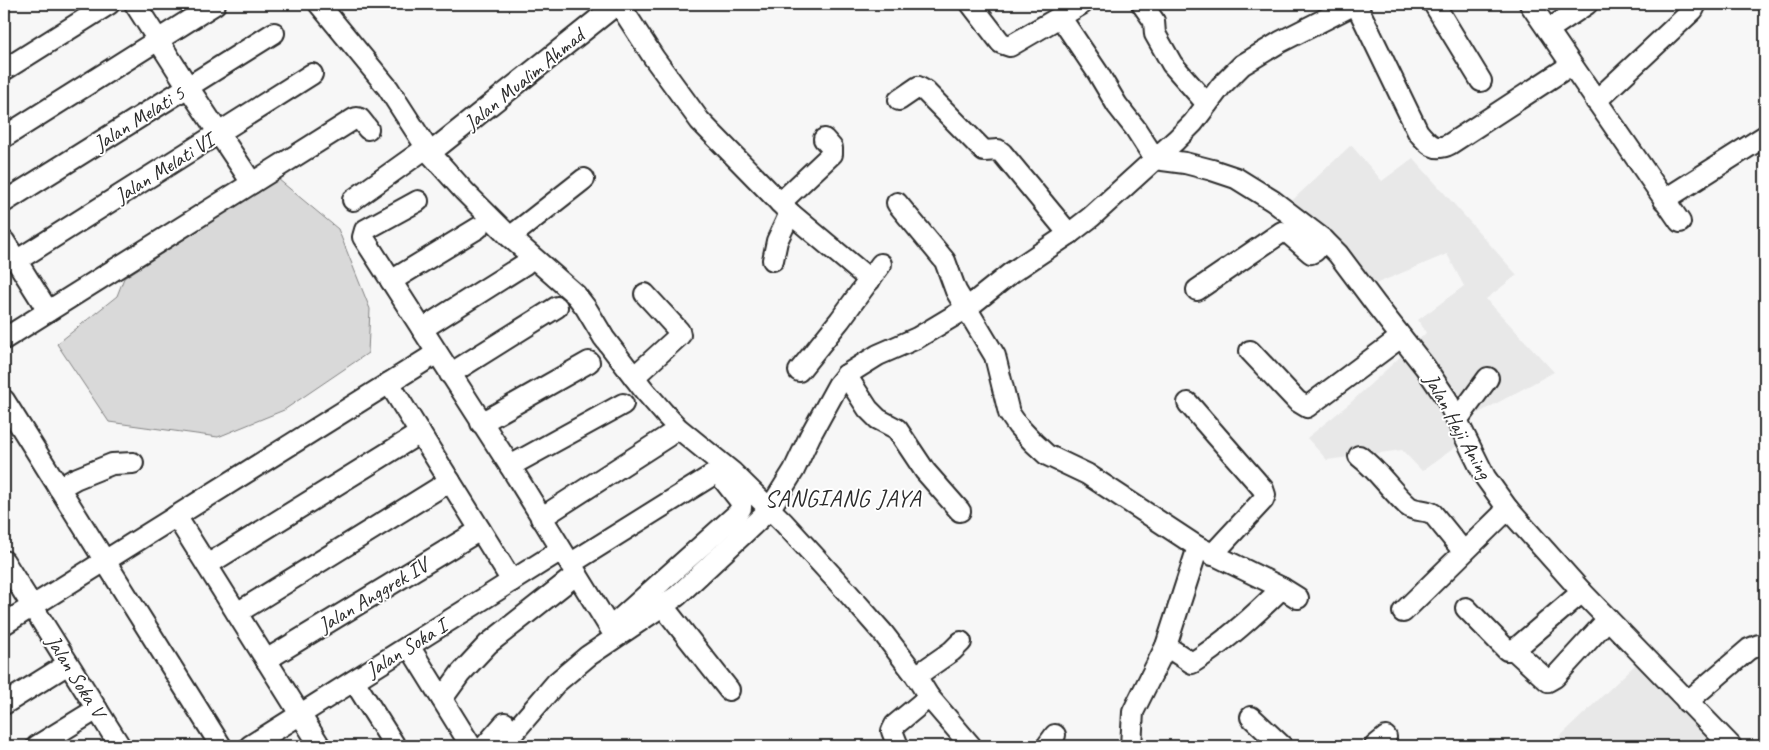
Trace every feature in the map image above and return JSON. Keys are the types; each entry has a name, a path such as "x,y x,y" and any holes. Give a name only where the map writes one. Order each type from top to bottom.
{"street":[{"path":"4,70 109,4"},
{"path":"135,4 252,183"},
{"path":"4,137 215,4"},
{"path":"319,4 388,88 428,150 464,192 576,295 604,338 644,390 678,428 732,472 784,523 893,645 929,697 971,746"},
{"path":"971,4 1001,43 1006,46 1014,45 1082,4"},
{"path":"1142,4 1154,22 1155,34 1172,64 1207,104"},
{"path":"502,746 556,683 588,656 662,605 698,577 769,510 794,470 810,436 846,375 878,355 917,338 967,308 1011,273 1091,217 1155,159 1192,122 1226,80 1242,64 1280,42 1356,4 1418,132 1426,143 1433,147 1442,148 1571,65"},
{"path":"1434,4 1481,82"},
{"path":"1530,4 1680,222"},
{"path":"1548,30 1587,4"},
{"path":"1596,100 1693,10 1696,4"},
{"path":"614,5 700,121 785,208 875,272 799,371"},
{"name":"Jalan Mualim Ahmad","path":"353,200 428,150 614,5"},
{"path":"1060,18 1155,159"},
{"name":"Jalan Melati 5","path":"4,202 274,33"},
{"name":"Jalan Melati VI","path":"16,261 312,74"},
{"path":"899,100 914,89 922,89 984,151 1000,151 1069,234"},
{"path":"4,339 354,119 360,119 368,129"},
{"path":"1664,200 1765,136"},
{"path":"773,260 785,208 832,154 832,148 824,139"},
{"name":"Jalan Haji Aning","path":"1155,159 1212,170 1236,178 1273,201 1324,240 1338,254 1425,367 1446,398 1485,477 1508,509 1582,592 1731,746"},
{"path":"510,236 584,179"},
{"path":"418,200 364,230 363,237 510,466 610,628"},
{"path":"897,203 945,262 953,284 995,356 1009,413 1034,443 1047,455 1086,474 1205,551 1290,593 1192,664 1166,646"},
{"path":"391,281 478,228"},
{"path":"1198,290 1282,232 1288,233 1311,253 1324,240"},
{"path":"4,241 48,311"},
{"path":"422,329 525,264"},
{"path":"634,377 680,335 679,331 645,294"},
{"path":"450,374 557,307"},
{"path":"1250,351 1297,401 1307,407 1401,337"},
{"path":"4,624 437,353"},
{"path":"481,423 589,362"},
{"path":"846,375 868,409 878,418 896,429 925,471 960,511"},
{"path":"1457,420 1488,378"},
{"path":"389,383 512,581"},
{"path":"4,400 221,746"},
{"path":"1131,746 1133,712 1166,646 1205,551 1263,500 1265,493 1188,403"},
{"path":"510,466 623,404"},
{"path":"207,565 420,433"},
{"path":"541,518 668,436"},
{"path":"1359,456 1373,467 1410,507 1433,514 1463,552"},
{"path":"59,488 75,479 112,464 133,463"},
{"path":"442,699 460,674 488,644 569,563 714,474 719,474 741,502 741,508 737,514 610,628 551,672 485,746"},
{"path":"237,614 450,481"},
{"path":"1403,612 1508,509"},
{"path":"176,516 320,746"},
{"name":"Jalan Anggrek IV","path":"266,660 480,530"},
{"name":"Jalan Soka V","path":"4,561 120,746"},
{"name":"Jalan Soka I","path":"250,746 512,581 569,563"},
{"path":"1466,608 1507,650 1514,650 1582,592"},
{"path":"662,605 729,690"},
{"path":"1514,650 1546,680 1551,681 1608,619"},
{"path":"916,676 952,651 961,642"},
{"path":"1687,702 1749,649 1765,644"},
{"path":"409,646 471,746"},
{"path":"4,704 68,664"},
{"path":"354,681 395,746"},
{"path":"898,746 892,731 895,725 929,697"},
{"path":"37,746 96,709"},
{"path":"1251,717 1282,746"}],"shaded area":[{"path":"1351,145 1382,181 1413,158 1517,275 1486,299 1554,372 1464,421 1467,439 1422,471 1402,450 1327,460 1307,438 1349,404 1426,333 1418,320 1464,286 1447,254 1356,292 1332,258 1280,212"},
{"path":"278,179 338,229 370,309 368,353 284,410 218,437 109,422 57,344 117,296 124,278"},
{"path":"1636,664 1717,746 1550,746"}],"district":[{"name":"SANGIANG JAYA","path":"843,498"}]}
